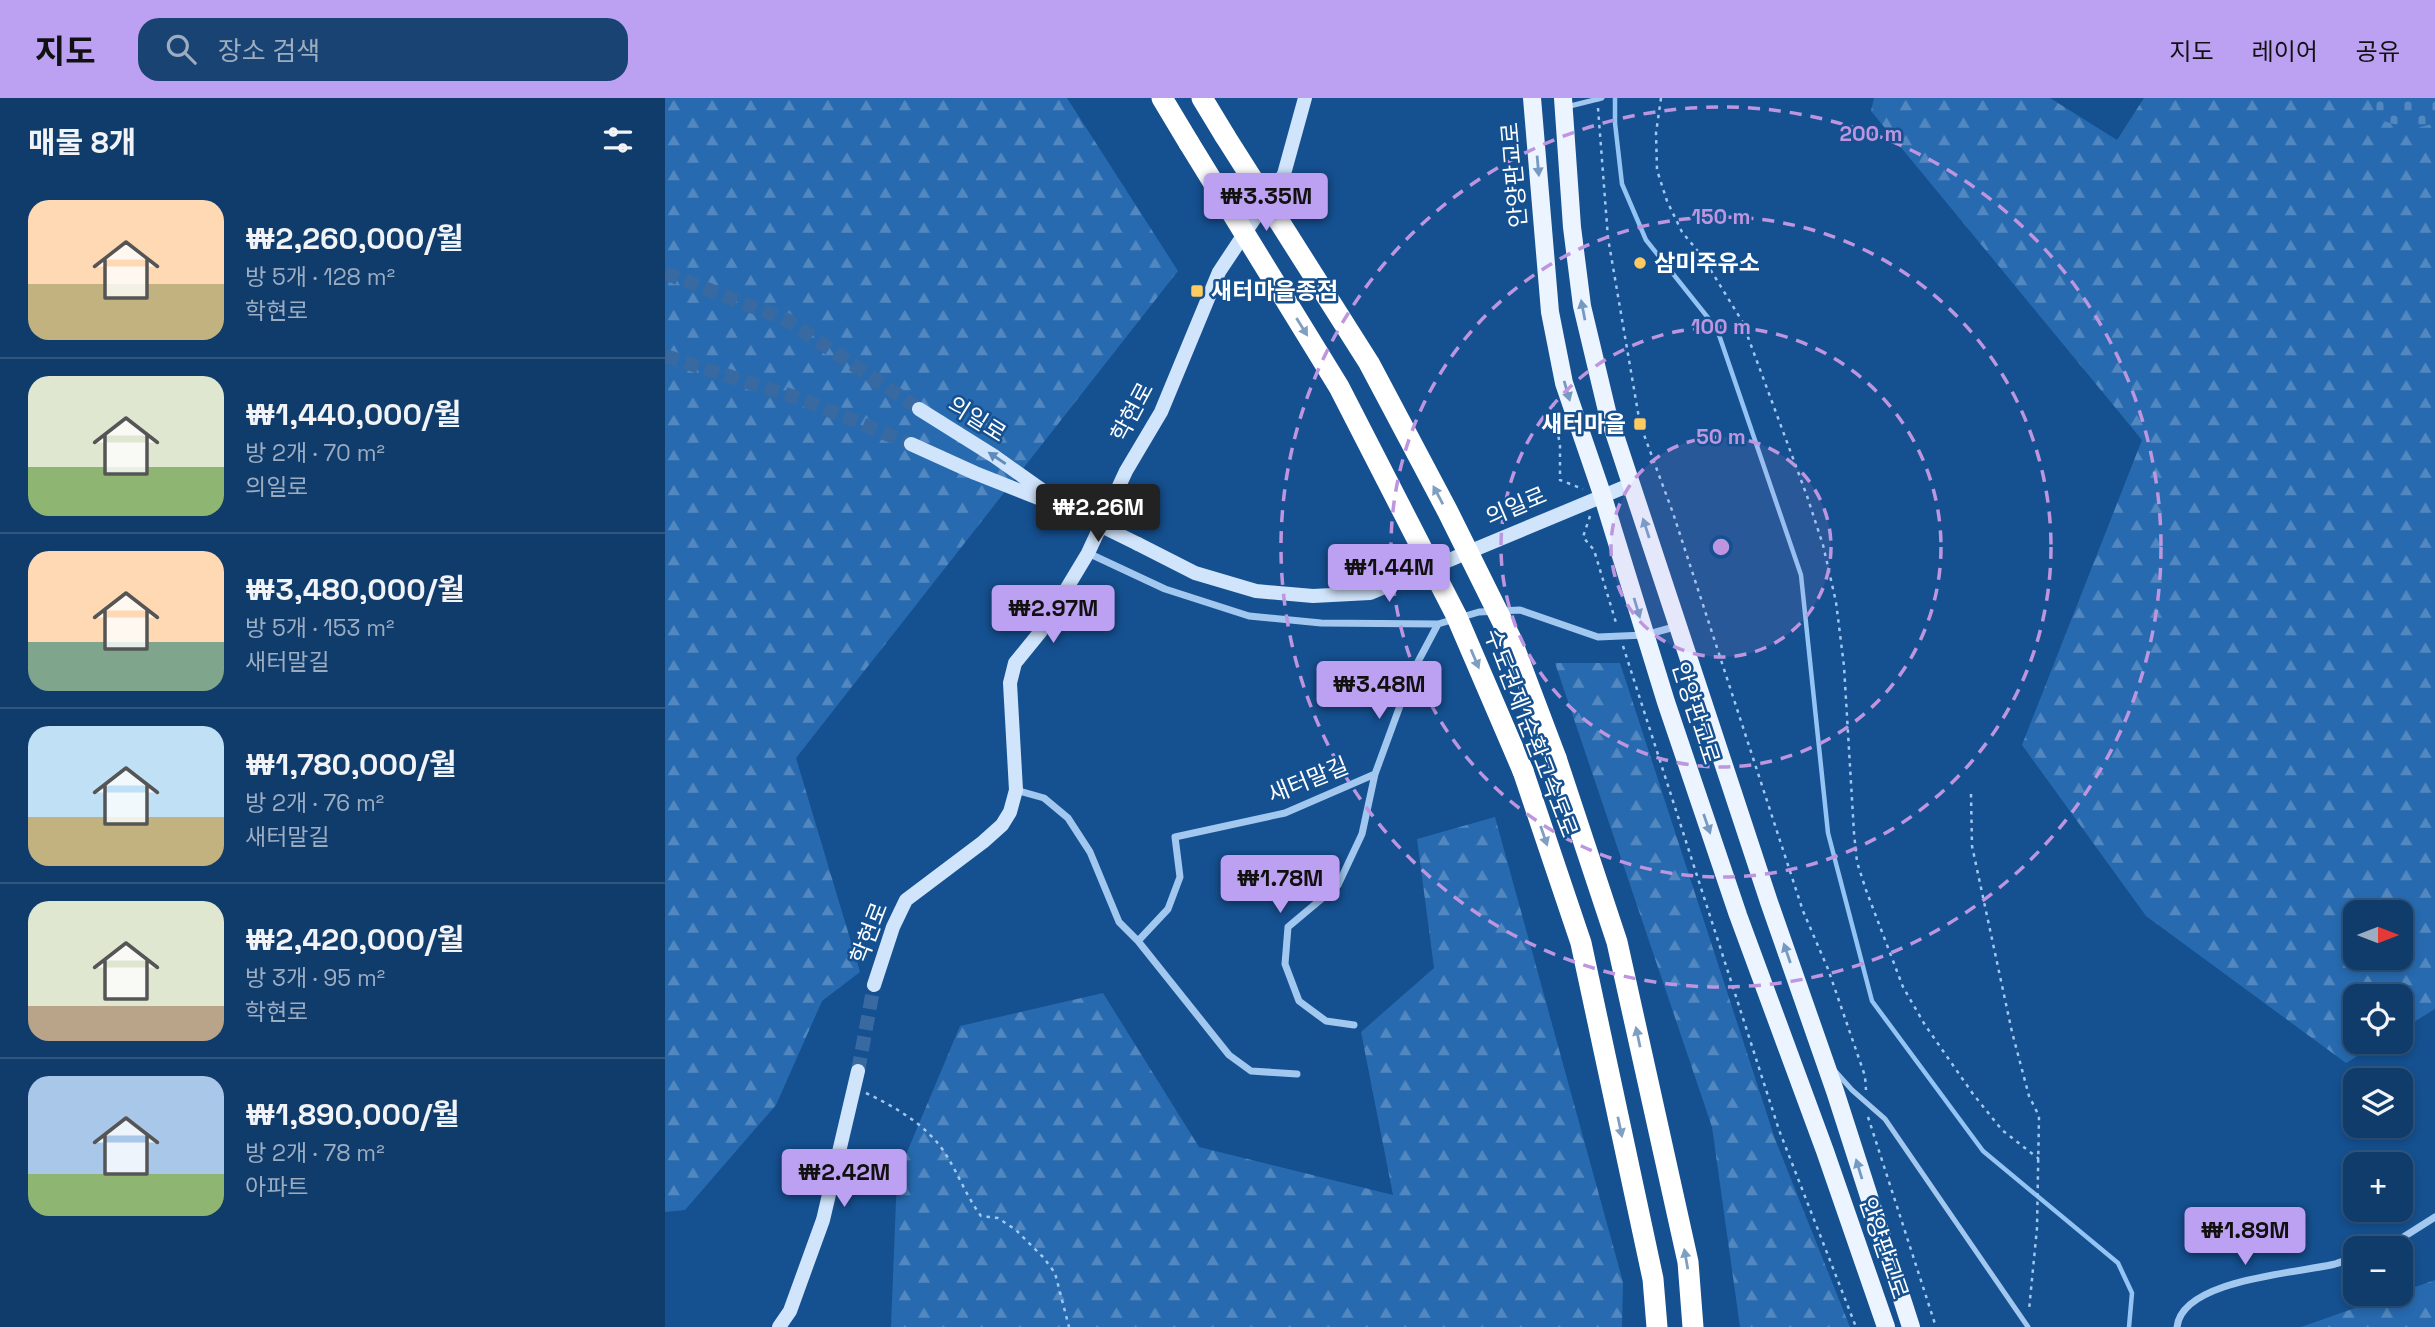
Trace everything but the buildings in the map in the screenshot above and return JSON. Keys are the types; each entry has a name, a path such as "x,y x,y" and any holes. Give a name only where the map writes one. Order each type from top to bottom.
{"highway":[{"name":"수도권제1순환고속도로","path":"1162,98 1339,387 1456,614 1523,771 1581,943 1653,1279 1657,1327"},
{"name":"수도권제1순환고속도로","path":"1202,98 1369,363 1511,639 1556,758 1617,942 1688,1262 1693,1327"}],"main road":[{"name":"안양판교로","path":"1532,98 1550,312 1564,383 1738,915 1886,1327"},
{"name":"안양판교로","path":"1563,103 1572,227 1582,306 1607,411 1911,1327"}],"street":[{"name":"학현로","path":"874,985 893,927 906,900 1002,825 1010,812 1016,790 1010,683 1015,663 1041,631 1088,553 1126,471 1161,412 1219,272 1284,174 1305,98"},
{"name":"의일로","path":"919,409 994,456 1073,512"},
{"name":"의일로","path":"911,444 1073,512 1195,573 1255,591 1313,596 1370,593 1602,494 1632,484"},
{"path":"1088,553 1165,589 1249,617 1321,623 1438,624 1479,612 1520,610 1598,637 1645,635 1679,625"},
{"name":"새터말길","path":"1138,941 1168,909 1180,877 1175,837 1285,813 1375,774 1412,673 1438,624"},
{"path":"1354,1025 1326,1021 1299,1001 1285,964 1288,927 1338,885 1362,834 1375,774"},
{"path":"1016,790 1044,798 1068,818 1090,852 1119,922 1138,941 1229,1055 1251,1071 1297,1074"},
{"path":"779,1327 790,1311 823,1220 858,1071"},
{"path":"2405,1236 2435,1217"},
{"path":"2177,1327 2189,1304 2213,1290 2283,1272 2343,1261"}],"lane":[{"path":"1563,103 1599,98"},
{"path":"1823,1058 1885,1119 2027,1326"}],"path":[{"path":"1599,98 1608,238 1640,424 1673,513 1803,911 1828,969 1865,1076 1869,1124 1936,1327"},
{"path":"1661,98 1656,133 1657,170 1667,201 1682,232 1702,256 1742,321 1823,545 1836,602 1843,653 1855,843 1857,862 1866,890 1903,987 1925,1025 1973,1094 2002,1129 2039,1160"},
{"path":"1971,794 1972,846 2012,1032 2029,1096 2039,1116 2037,1228 2027,1326"},
{"path":"854,1087 913,1120 936,1141 981,1216 998,1218 1016,1230 1043,1257 1055,1273 1069,1327"}],"green space":[{"path":"665,98 1067,98 1178,271 796,758 860,972 822,1001 776,1105 685,1210 665,1212"},
{"path":"1874,98 2050,98 2117,140 2144,98 2435,98 2435,1009 2413,1023 2413,984 2343,984 2343,1054 2361,1054 2346,1063 2146,916 2022,745 2142,440 1871,111"},
{"path":"2375,98 2435,98 2435,121 2422,127 2414,127 2378,119 2372,107"},
{"path":"1555,663 1620,663 1775,1139 1850,1327 1740,1327 1712,1127"},
{"path":"1495,817 1623,1282 1622,1327 891,1327 897,1176 960,1026 1103,993 1199,1147 1393,1195 1361,1032 1434,968 1417,839"},
{"path":"2435,1280 2435,1327 2301,1327 2361,1306 2413,1306 2413,1288"}],"waterway":[{"path":"1615,98 1622,184 1646,240 1717,329 1801,575 1828,833 1872,1001 1983,1151 2118,1263 2132,1293 2129,1327"}],"tunnel":[{"path":"665,273 787,320 919,409"},
{"path":"665,356 804,400 911,444"},
{"path":"858,1071 874,985"}],"place":[{"name":"삼미주유소","path":"1640,263"},
{"name":"새터마을종점","path":"1197,291"},
{"name":"새터마을","path":"1640,424"}]}
